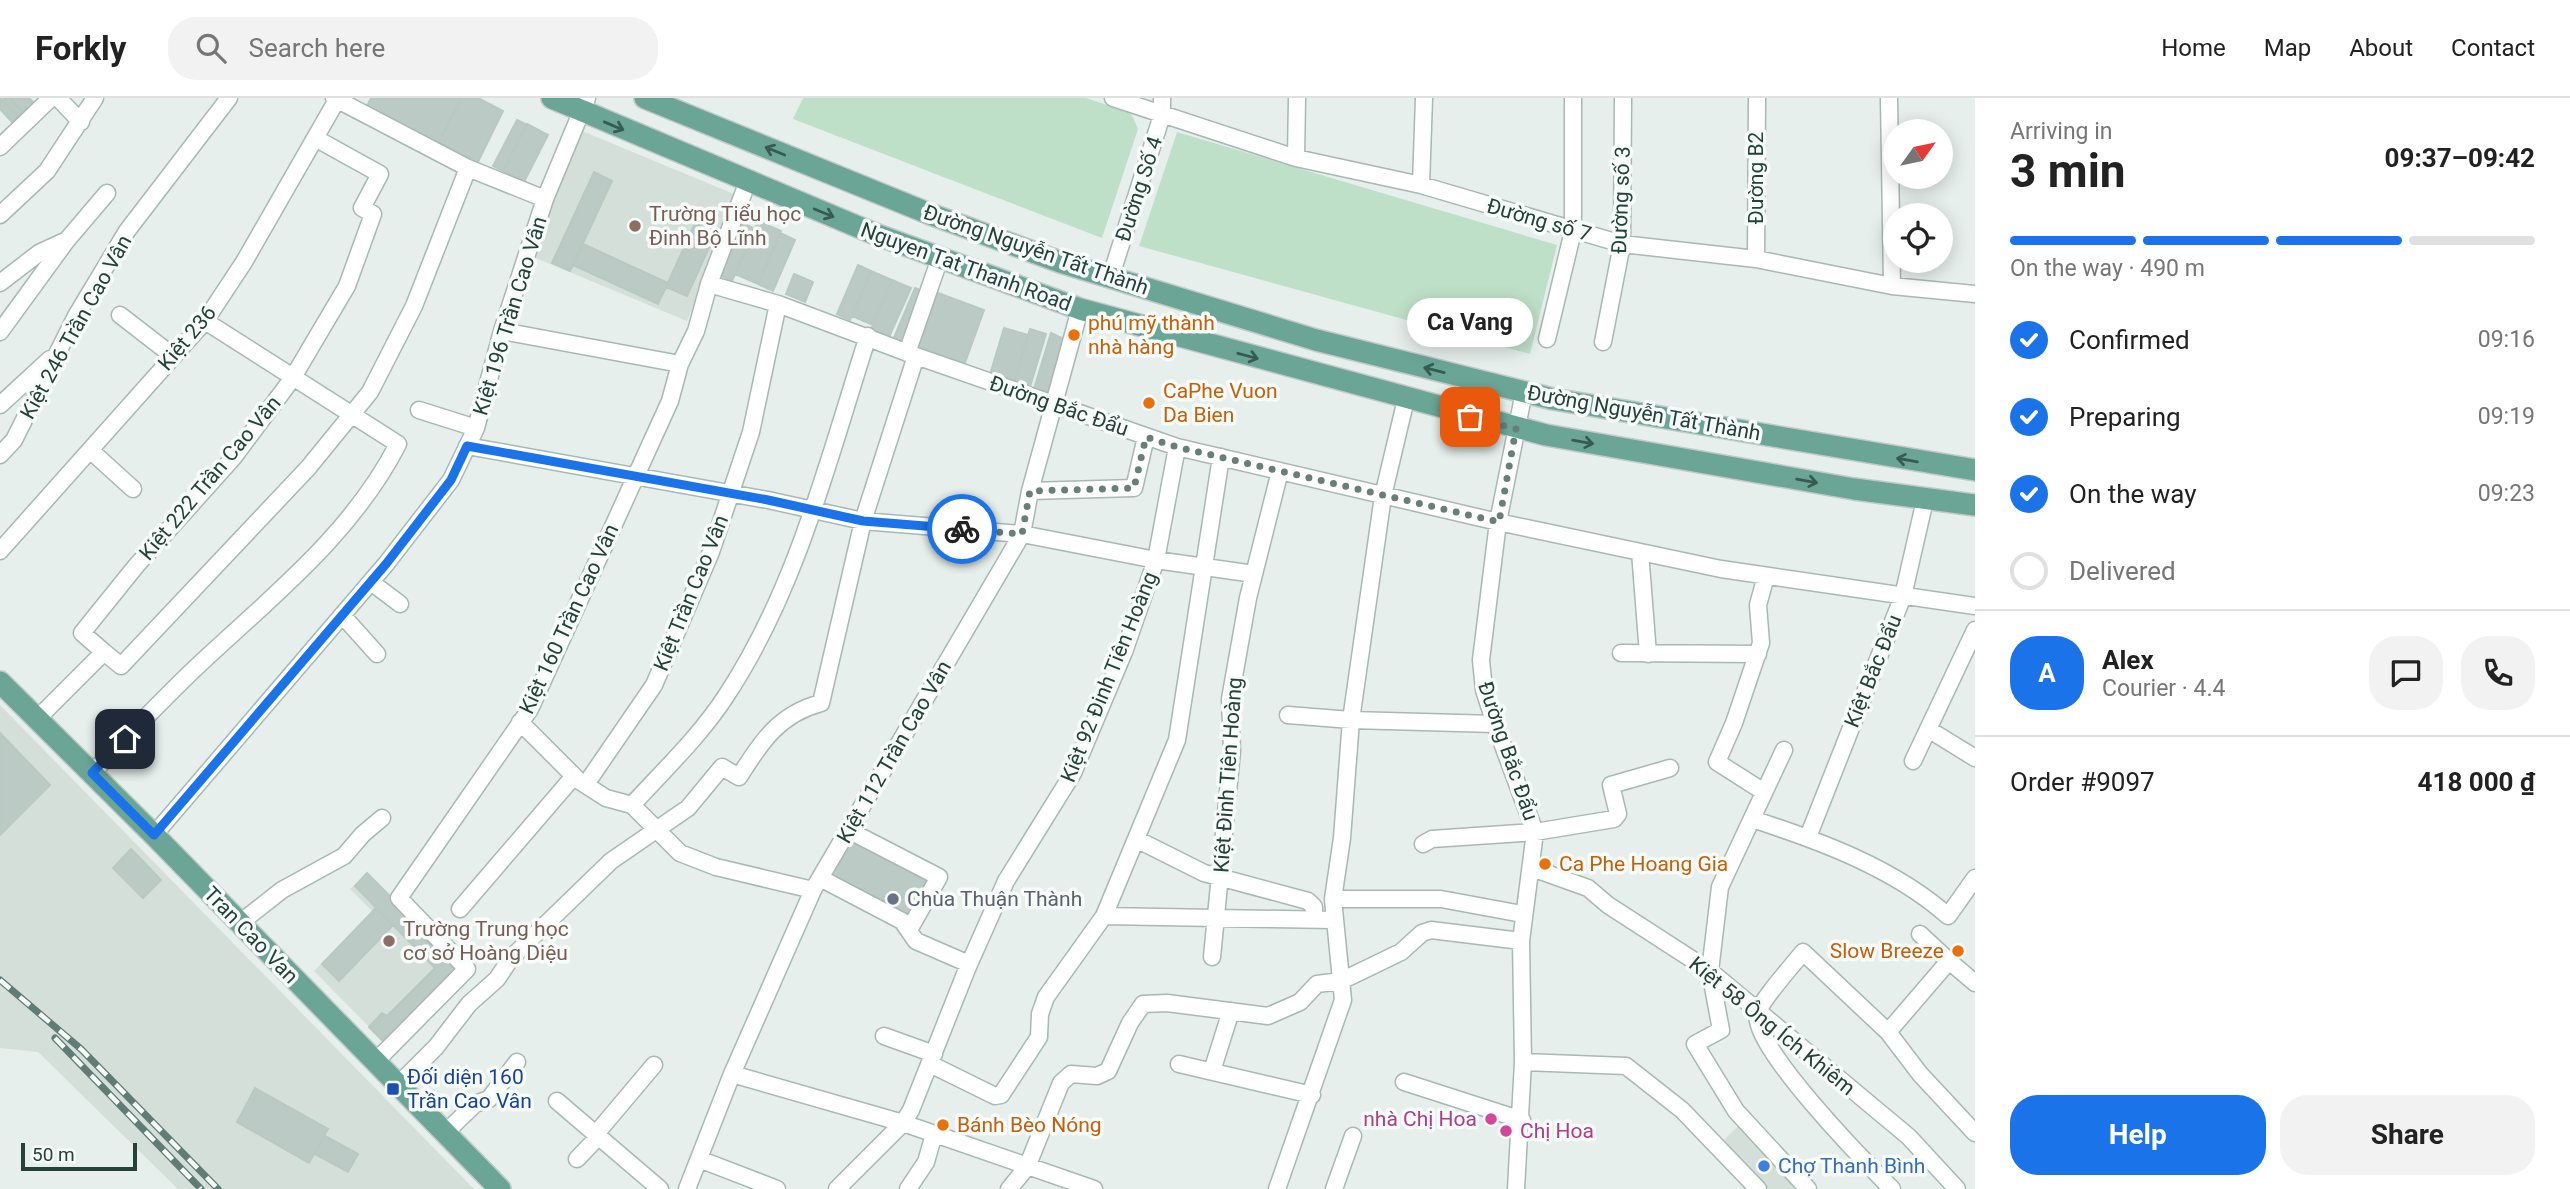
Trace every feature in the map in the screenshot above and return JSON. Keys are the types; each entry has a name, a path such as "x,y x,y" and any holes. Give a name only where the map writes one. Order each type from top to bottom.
{"main road":[{"name":"Nguyen Tat Thanh Road","path":"552,98 585,105 748,181 940,258 1080,309 1516,429"},
{"name":"Đường Nguyễn Tất Thành","path":"645,98 930,214 1100,276 1316,340 1524,392 1975,470"},
{"path":"1080,309 1100,276"},
{"name":"Đường Nguyễn Tất Thành","path":"1516,429 1925,500 1975,505"},
{"name":"Tran Cao Van","path":"0,682 154,835 500,1189"}],"street":[{"path":"58,98 81,122"},
{"path":"0,215 47,171 95,98"},
{"name":"Kiệt 246 Trần Cao Vân","path":"0,455 15,440 57,352 127,231 229,98"},
{"name":"Đường số 7","path":"1113,98 1296,158 1421,185 1622,244 1756,259 1892,286 1975,294"},
{"name":"Đường Số 4","path":"1100,276 1162,115 1162,98"},
{"path":"1296,158 1297,98"},
{"path":"1421,185 1424,98"},
{"path":"1547,339 1573,231 1573,98"},
{"name":"Đường số 3","path":"1603,342 1622,244 1623,98"},
{"name":"Đường B2","path":"1756,259 1757,98"},
{"path":"1889,98 1892,286"},
{"path":"336,99 468,167 545,199"},
{"name":"Kiệt 236","path":"0,551 205,321 244,262 336,99"},
{"path":"0,147 42,101"},
{"name":"Kiệt 196 Trần Cao Vân","path":"154,835 371,582 451,480 476,428 502,331 545,199 585,105"},
{"name":"Kiệt 222 Trần Cao Vân","path":"104,652 82,633 136,566 233,458 292,379 347,286 373,214 362,208 380,174 314,138"},
{"path":"37,719 104,652 121,666 257,524 370,392 414,306 468,167"},
{"name":"Kiệt 160 Trần Cao Vân","path":"375,1062 467,969 399,898 530,709 670,401 680,364 696,331 709,284 748,181"},
{"path":"0,332 67,240 107,193"},
{"path":"0,284 39,253 67,240"},
{"path":"398,1085 436,1046 469,1004 497,979 511,958 611,861 657,832 688,808 722,767 739,777 759,746 796,709 821,702 863,521 940,258"},
{"name":"Đường Bắc Đẩu","path":"709,284 778,304 868,336 912,355 1177,447 1383,496 1640,552 1766,576 1975,606"},
{"name":"Kiệt Trần Cao Vân","path":"460,909 580,780 654,685 710,552 751,432 778,304"},
{"name":"Kiệt 112 Trần Cao Vân","path":"687,1189 732,1074 816,884 1022,534 1030,491 1080,309"},
{"path":"120,315 173,356"},
{"path":"92,773 174,688 351,520 382,477 398,444 292,379 205,321"},
{"path":"502,331 680,364"},
{"path":"632,805 681,753 726,697 768,620 813,509 868,336"},
{"path":"0,405 57,352"},
{"name":"Đường Bắc Đẩu","path":"1516,1189 1522,1120 1522,914 1532,868 1535,832 1484,690 1481,660 1499,522 1524,392"},
{"path":"1277,1189 1343,1000 1333,899 1342,838 1351,720 1383,496 1406,399"},
{"path":"419,410 476,428"},
{"path":"1030,491 1134,488 1146,437"},
{"path":"467,446 813,509 863,521 1022,534 1156,560 1254,574"},
{"name":"Kiệt 92 Đinh Tiên Hoàng","path":"904,1123 1006,881 1073,773 1124,652 1156,560 1177,447"},
{"path":"90,450 133,489"},
{"path":"884,1036 932,1059 996,1096 1001,1095 1039,1037 1040,1014 1046,997 1104,916 1138,840 1177,740 1221,457"},
{"name":"Kiệt Đinh Tiên Hoàng","path":"1212,957 1232,751 1230,699 1254,574 1280,471"},
{"name":"Kiệt Bắc Đẩu","path":"1808,837 1903,596 1925,500"},
{"path":"1640,552 1648,653"},
{"path":"1764,792 1717,762 1761,643 1758,605 1766,576"},
{"path":"371,582 400,604"},
{"path":"342,615 377,654"},
{"path":"1913,761 1975,630"},
{"path":"1621,653 1758,654"},
{"path":"1288,715 1351,720 1495,724"},
{"path":"520,722 580,780 606,798 632,805 680,853 716,867 816,884 902,921 916,941 969,964"},
{"path":"1928,729 1975,758"},
{"path":"1784,750 1720,887 1710,971 1721,1030 1695,1044 1736,1111 1808,1189"},
{"path":"1423,844 1432,839 1451,836 1535,832 1614,819 1618,814 1611,785 1670,768"},
{"path":"240,923 282,890 344,856 363,834 382,818"},
{"path":"1752,819 1808,837 1907,883 1948,916 1975,878"},
{"path":"848,830 939,877 909,930"},
{"path":"1138,840 1189,867 1220,879 1308,901 1314,907 1314,920"},
{"name":"Kiệt 58 Ông Ích Khiêm","path":"1532,868 1588,888 1608,905 1710,971 1909,1137 1957,1189"},
{"path":"1333,899 1441,899 1522,914"},
{"path":"1104,916 1335,920"},
{"path":"1009,1189 1027,1167 1061,1083 1071,1074 1097,1076 1108,1071 1130,1023 1143,1004 1167,1003 1268,1016 1300,1002 1317,984 1341,981 1401,952 1422,933 1431,930 1521,941"},
{"path":"1920,934 1975,984"},
{"path":"1892,1189 1849,1145 1789,1075 1758,1031 1757,1012 1803,952 1888,1032 1920,1074 1975,1133"},
{"path":"1888,1032 1949,961"},
{"path":"1212,1071 1231,1011"},
{"path":"445,1133 475,1104 489,1099 517,1062"},
{"path":"1523,1062 1626,1066 1682,1110 1758,1189"},
{"path":"1179,1064 1311,1095"},
{"path":"577,1159 654,1065"},
{"path":"732,1074 904,1123 1094,1189"},
{"path":"1404,1082 1522,1120"},
{"path":"557,1101 660,1189"},
{"path":"837,1189 904,1123"},
{"path":"908,1189 926,1162 934,1134"},
{"path":"1334,1189 1353,1136"},
{"path":"699,1159 778,1189"}],"shaded area":[{"name":"Trường Tiểu học Đinh Bộ Lĩnh","path":"582,131 739,196 687,321 531,256"},
{"path":"0,705 474,1189 178,1189 38,1052 0,1048"},
{"name":"Trường Trung học cơ sở Hoàng Diệu","path":"367,873 463,970 388,1046 314,971 373,912 350,889"},
{"name":"Chợ Thanh Bình","path":"1742,1122 1807,1189 1764,1189 1720,1144"}],"green space":[{"path":"803,98 1086,98 1131,113 1138,129 1102,238 793,119"},
{"path":"1177,132 1557,245 1530,354 1139,246"}],"building":[{"path":"0,98 18,116 12,122 0,109"},
{"path":"10,98 23,112 18,116 2,100"},
{"path":"10,98 29,98 36,105 25,115"},
{"path":"371,98 461,98 438,145 366,108"},
{"path":"461,98 478,98 503,111 477,164 438,145"},
{"path":"517,120 527,125 503,171 493,166"},
{"path":"527,124 548,135 524,182 503,171"},
{"path":"594,172 612,181 570,271 552,263"},
{"path":"697,219 718,228 687,296 666,287"},
{"path":"758,221 781,231 758,284 735,274"},
{"path":"740,222 755,229 732,281 717,274"},
{"path":"780,233 795,240 773,291 758,284"},
{"path":"583,244 668,283 658,304 573,265"},
{"path":"858,265 871,271 850,320 837,314"},
{"path":"871,271 892,280 873,325 852,316"},
{"path":"794,274 813,282 805,302 786,294"},
{"path":"892,280 911,288 889,337 871,329"},
{"path":"915,288 929,294 907,346 893,340"},
{"path":"938,293 984,310 963,368 917,351"},
{"path":"1004,328 1028,335 1013,385 989,378"},
{"path":"1030,329 1046,334 1029,390 1013,385"},
{"path":"1051,333 1068,341 1051,398 1033,392"},
{"path":"0,733 50,785 0,835"},
{"name":"Chùa Thuận Thành","path":"848,836 928,878 909,920 825,876"},
{"path":"131,849 161,880 143,898 113,868"},
{"path":"367,873 463,970 388,1046 369,1027 382,1013 387,1016 435,968 355,886"},
{"path":"376,908 393,925 339,981 322,964"},
{"path":"255,1088 328,1129 309,1163 237,1122"},
{"path":"325,1136 358,1154 348,1172 315,1154"}],"railway":[{"path":"0,980 81,1049 218,1189"},
{"path":"55,1038 201,1189"}],"way so far":[{"path":"962,529 1022,534 1030,491 1134,488 1146,437 1177,447 1499,522 1516,429 1470,417"}],"place":[{"name":"Trường Tiểu học Đinh Bộ Lĩnh","path":"635,226"},
{"name":"phú mỹ thành nhà hàng","path":"1074,335"},
{"name":"CaPhe Vuon Da Bien","path":"1149,403"},
{"name":"Ca Vang","path":"1470,417"},
{"name":"Ca Phe Hoang Gia","path":"1545,864"},
{"name":"Chùa Thuận Thành","path":"893,899"},
{"name":"Trường Trung học cơ sở Hoàng Diệu","path":"389,941"},
{"name":"Slow Breeze","path":"1958,951"},
{"name":"Đối diện 160 Trần Cao Vân","path":"393,1089"},
{"name":"nhà Chị Hoa","path":"1491,1119"},
{"name":"Bánh Bèo Nóng","path":"943,1125"},
{"name":"Chị Hoa","path":"1506,1131"},
{"name":"Chợ Thanh Bình","path":"1764,1166"}],"route":[{"path":"125,739 92,773 154,835 386,564 451,480 467,446 768,500 863,521 962,529"}]}
